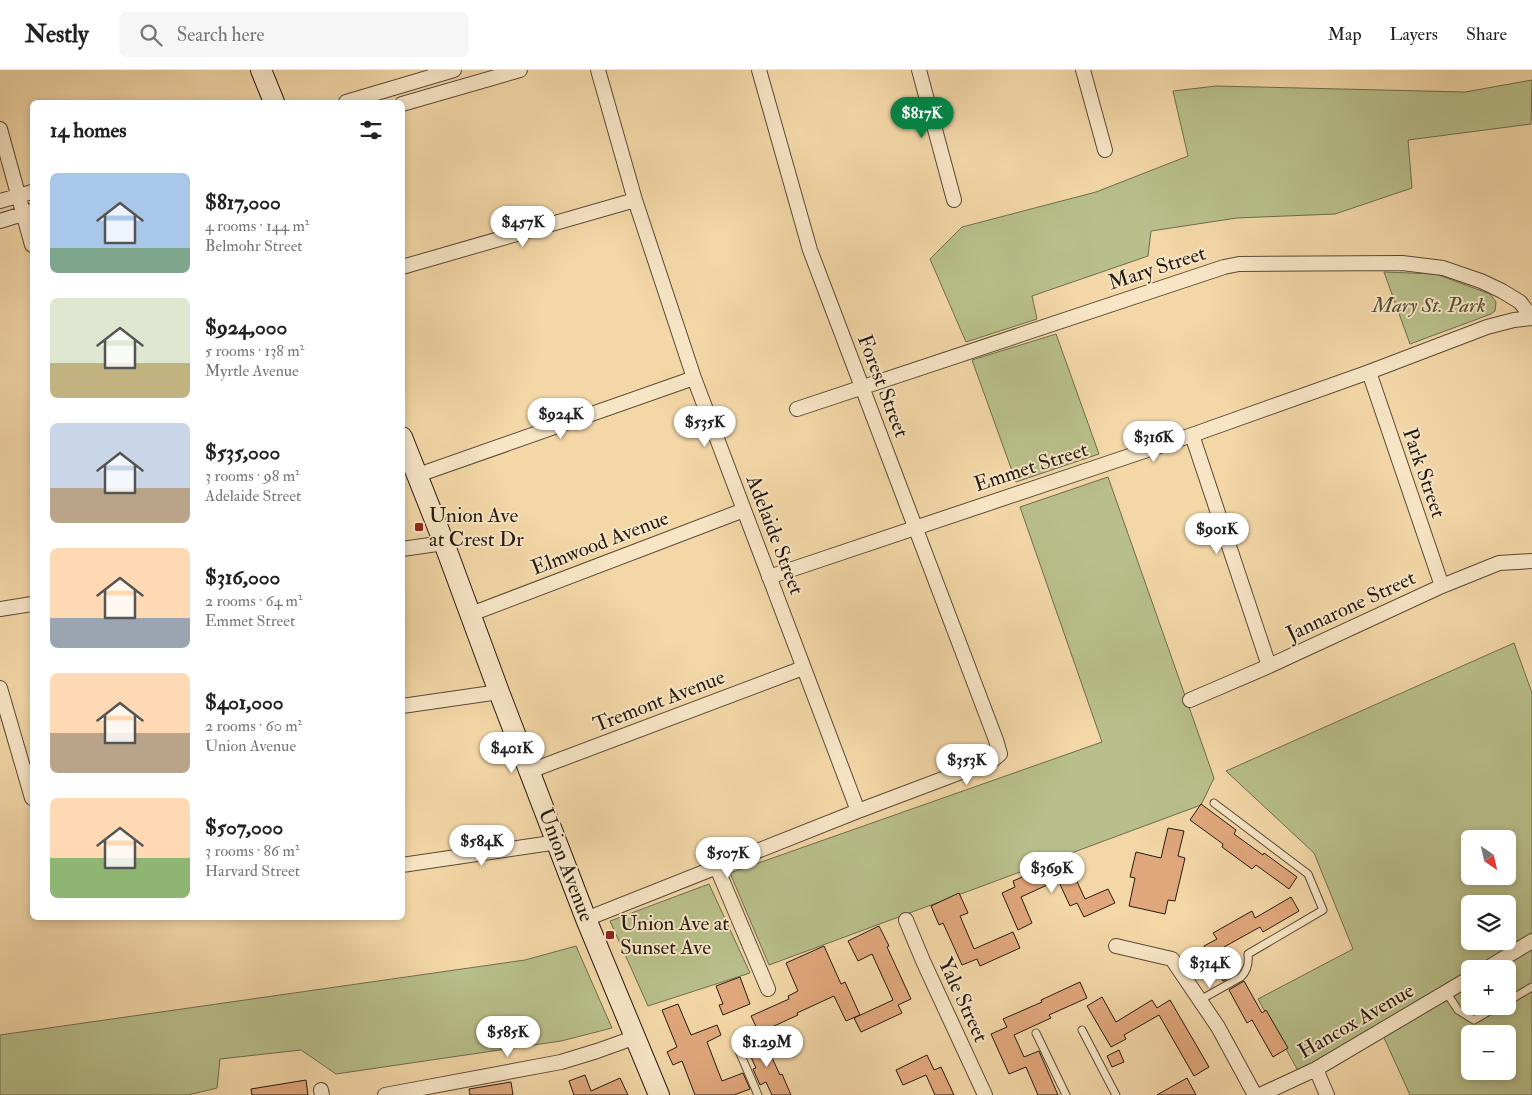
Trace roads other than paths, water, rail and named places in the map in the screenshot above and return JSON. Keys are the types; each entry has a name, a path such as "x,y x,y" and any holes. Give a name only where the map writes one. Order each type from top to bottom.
{"street":[{"path":"261,70 273,100"},
{"path":"352,100 436,72 454,70"},
{"path":"405,103 520,70"},
{"name":"Adelaide Street","path":"598,70 635,200 694,378 858,811"},
{"name":"Forest Street","path":"759,70 810,250 916,526 1000,754 993,760 858,811"},
{"path":"919,70 954,200"},
{"path":"1083,70 1105,150"},
{"path":"436,72 443,92"},
{"path":"0,128 26,194 30,228"},
{"path":"0,201 26,194"},
{"path":"405,267 635,200"},
{"path":"0,220 28,212"},
{"name":"Mary Street","path":"797,409 1224,267 1240,264 1402,263 1443,268 1481,281 1508,294 1524,306 1530,318"},
{"name":"Emmet Street","path":"769,577 916,526 1192,435 1494,325 1530,318"},
{"name":"Park Street","path":"1368,372 1442,586"},
{"path":"411,467 694,378"},
{"path":"1192,435 1269,666"},
{"name":"Union Avenue","path":"405,447 411,467 444,543 586,918 659,1095"},
{"name":"Elmwood Avenue","path":"471,614 744,510"},
{"path":"405,549 444,543"},
{"name":"Jannarone Street","path":"1190,700 1269,666 1442,586 1499,563 1532,562"},
{"path":"0,609 30,604"},
{"name":"Tremont Avenue","path":"530,771 803,668"},
{"path":"0,688 27,762 30,784"},
{"path":"405,706 499,692"},
{"path":"586,918 718,868 858,811"},
{"path":"405,864 558,842"},
{"path":"718,868 768,989"},
{"name":"Yale Street","path":"906,920 984,1095"},
{"path":"1501,960 1532,942"},
{"path":"1116,946 1172,959 1218,1027 1255,1095"},
{"name":"Hancox Avenue","path":"1260,1095 1316,1069 1461,983"},
{"path":"385,1095 561,1062 636,1037"},
{"path":"1316,1069 1327,1095"}],"lane":[{"path":"1200,1000 1246,973 1249,963 1248,954 1323,910 1308,874 1214,803"},
{"path":"1516,996 1532,987"},
{"path":"1446,992 1461,1012"},
{"path":"1466,1015 1474,1020 1483,1015"},
{"path":"1082,1030 1116,1095"},
{"path":"1036,1033 1066,1095"},
{"path":"739,1051 758,1095"}],"place":[{"name":"Union Ave at Crest Dr","path":"419,527"},
{"name":"Union Ave at Sunset Ave","path":"610,935"}],"park label":[{"name":"Mary St. Park","path":"1429,305"}]}
